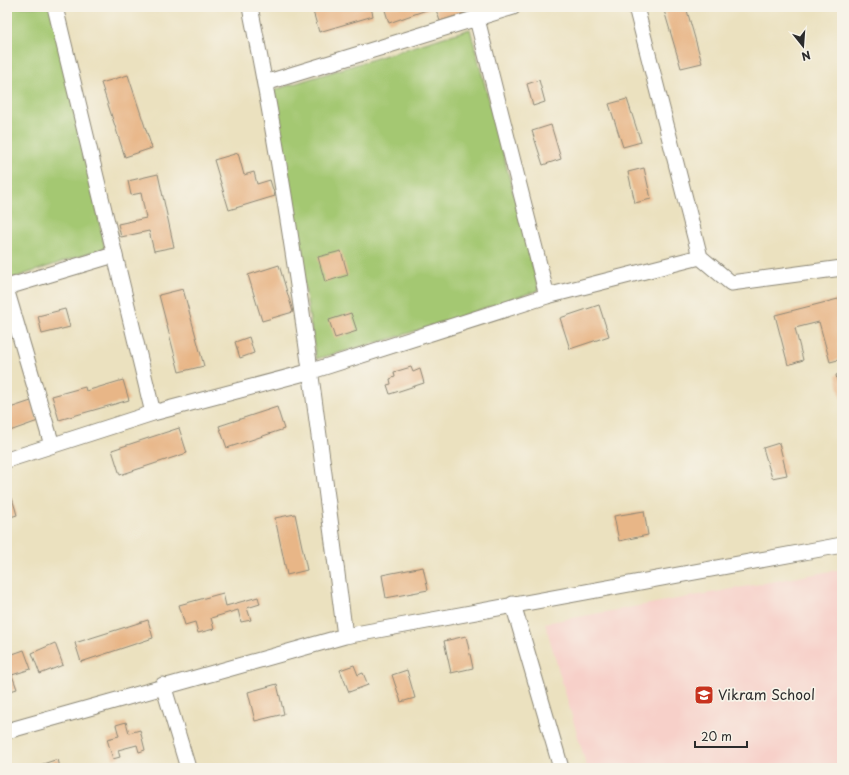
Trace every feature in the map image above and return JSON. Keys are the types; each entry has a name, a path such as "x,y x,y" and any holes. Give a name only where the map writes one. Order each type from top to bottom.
{"street":[{"path":"55,7 153,413"},
{"path":"250,7 265,83 312,370 344,636"},
{"path":"265,83 513,7"},
{"path":"636,7 700,257 731,283 842,268"},
{"path":"477,18 547,296"},
{"path":"7,287 114,255"},
{"path":"7,460 153,413 312,370 547,296 700,257"},
{"path":"7,292 52,446"},
{"path":"7,731 163,685 344,636 513,604 842,546"},
{"path":"513,604 561,768"},
{"path":"163,685 188,768"}],"shaded area":[{"name":"Vikram School","path":"842,569 842,768 587,768 545,623"}],"green space":[{"path":"7,7 52,7 105,248 7,280"},
{"path":"470,29 539,290 394,338 316,359 274,90"}],"building":[{"path":"371,7 373,16 319,32 312,8"},
{"path":"384,7 435,7 389,23"},
{"path":"435,7 483,7 440,21"},
{"path":"663,7 686,7 702,63 681,68"},
{"path":"128,75 152,148 125,157 101,83"},
{"path":"539,80 545,102 533,106 527,84"},
{"path":"627,99 641,142 623,147 609,104"},
{"path":"551,125 561,159 543,165 532,131"},
{"path":"238,153 244,175 254,172 257,184 270,180 275,196 229,210 214,160"},
{"path":"644,168 651,199 635,203 628,172"},
{"path":"158,174 174,247 154,251 149,231 121,237 118,224 146,218 141,193 131,195 128,181"},
{"path":"341,251 348,275 325,282 318,257"},
{"path":"279,265 293,312 262,321 248,275"},
{"path":"183,289 204,366 179,372 159,295"},
{"path":"842,298 842,342 838,343 842,359 830,362 819,322 795,328 803,360 788,365 775,315"},
{"path":"599,305 609,336 570,349 560,318"},
{"path":"65,309 70,327 42,334 38,316"},
{"path":"351,313 357,331 335,338 329,320"},
{"path":"7,325 12,338 7,341"},
{"path":"249,337 254,353 240,358 235,342"},
{"path":"411,367 413,372 420,369 424,383 390,394 387,385 391,384 390,379 395,377 394,372"},
{"path":"842,373 842,399 841,399 836,375"},
{"path":"123,380 129,400 59,420 52,396 85,387 86,391"},
{"path":"31,401 38,421 7,432 7,409"},
{"path":"277,407 284,429 227,448 219,426"},
{"path":"179,428 187,453 120,475 112,450"},
{"path":"779,443 787,475 772,478 763,448"},
{"path":"12,498 17,515 7,518 7,499"},
{"path":"644,511 648,535 619,541 614,516"},
{"path":"295,514 307,570 287,575 275,518"},
{"path":"423,567 428,590 386,598 382,575"},
{"path":"223,593 226,606 258,597 260,604 247,608 251,620 241,622 238,610 211,618 214,629 198,633 195,622 185,625 179,605"},
{"path":"148,620 153,638 81,662 75,643"},
{"path":"466,636 473,668 451,673 444,641"},
{"path":"55,643 63,665 40,674 32,653"},
{"path":"24,650 31,669 12,675 17,689 7,692 7,656"},
{"path":"354,665 358,675 363,673 368,685 349,692 340,670"},
{"path":"407,670 415,698 401,702 392,675"},
{"path":"277,684 284,714 255,721 248,692"},
{"path":"126,722 129,733 140,730 145,750 139,752 137,745 118,750 120,757 113,759 107,739 119,736 116,725"},
{"path":"58,759 60,768 31,768"}],"place":[{"name":"Vikram School","path":"704,695"}]}
